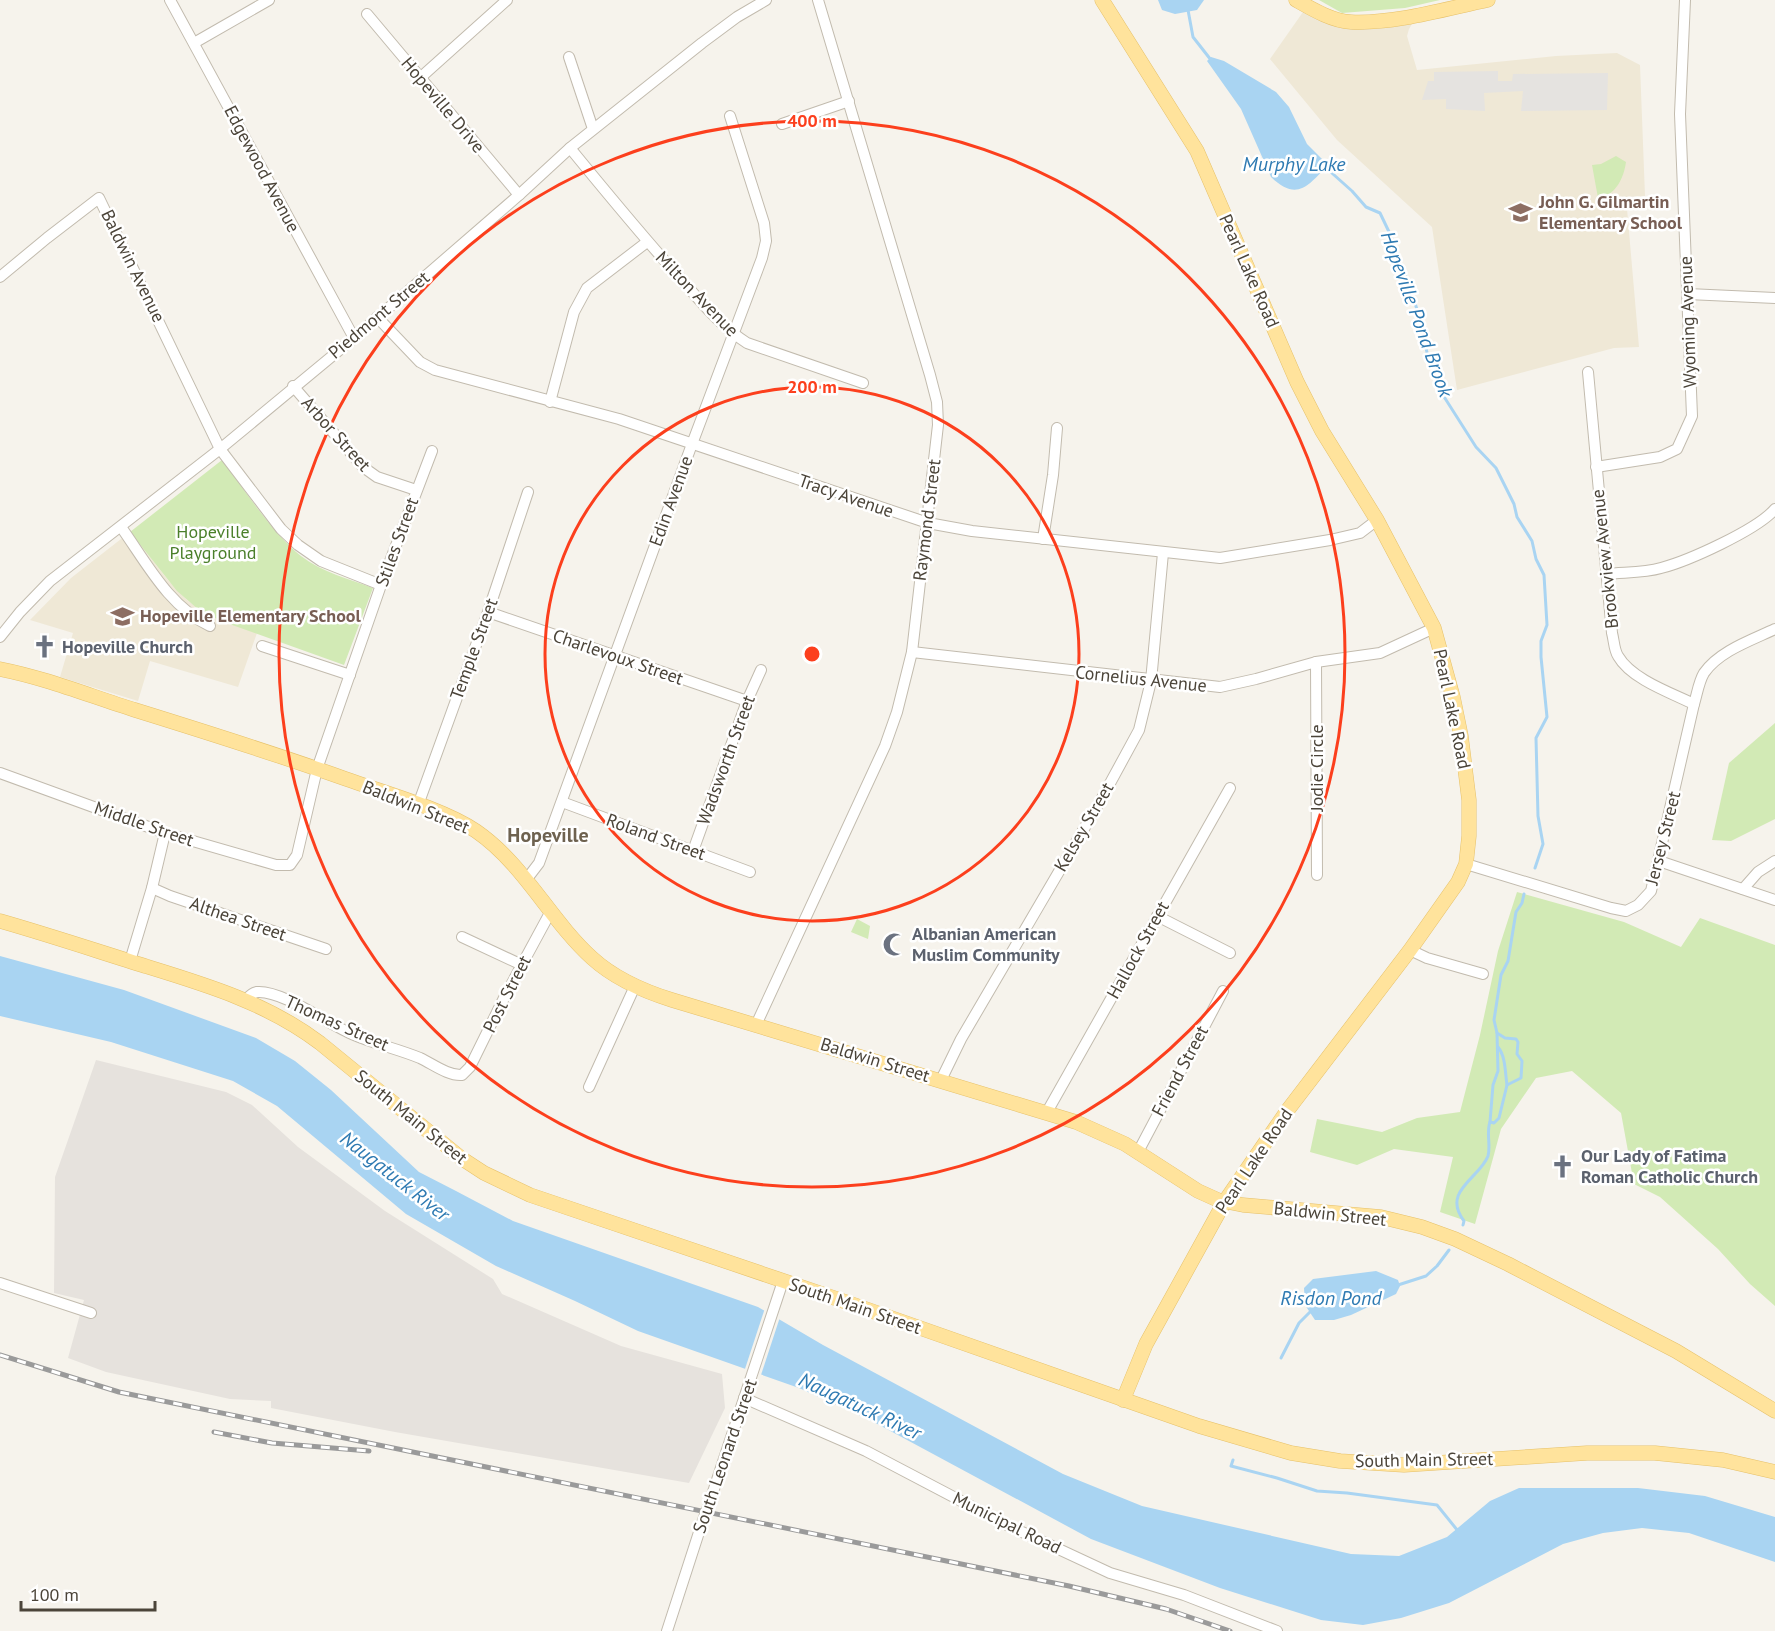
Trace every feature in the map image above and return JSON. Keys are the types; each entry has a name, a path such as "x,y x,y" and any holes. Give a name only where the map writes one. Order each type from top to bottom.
{"main road":[{"name":"Pearl Lake Road","path":"1102,0 1197,151 1297,382 1322,431 1377,520 1434,628 1461,736 1469,800 1466,864 1458,882 1410,950 1287,1111 1225,1202 1146,1344 1123,1400"},
{"path":"1296,0 1314,10 1350,22 1426,14 1488,0"},
{"name":"Baldwin Street","path":"0,669 229,739 452,818 475,830 498,849 592,958 609,972 635,986 672,1000 1047,1112 1098,1131 1138,1152 1203,1193 1225,1202 1381,1217 1455,1239 1676,1351 1775,1412"},
{"name":"South Main Street","path":"0,921 246,1000 298,1027 454,1152 491,1177 561,1207 1250,1442 1299,1455 1340,1461 1418,1464 1629,1452 1712,1458 1775,1472"}],"street":[{"name":"Edgewood Avenue","path":"170,0 354,338"},
{"path":"194,43 269,0"},
{"path":"420,78 507,0"},
{"name":"Piedmont Street","path":"0,638 50,581 219,449 354,338 593,129 702,43 737,17 766,0"},
{"name":"Raymond Street","path":"756,1025 885,746 897,712 912,652 938,425 937,402 818,0"},
{"name":"Wyoming Avenue","path":"1596,467 1660,457 1677,449 1692,416 1680,114 1685,0"},
{"name":"Hopeville Drive","path":"367,14 519,195"},
{"path":"569,57 593,129"},
{"path":"782,124 849,101"},
{"name":"Edin Avenue","path":"526,880 539,863 762,258 766,241 764,223 730,116"},
{"name":"Milton Avenue","path":"570,148 647,242 716,319 734,335 747,343 863,382"},
{"name":"Baldwin Avenue","path":"0,277 99,198 219,449"},
{"path":"550,402 574,312 587,288 647,242"},
{"path":"1688,294 1775,298"},
{"name":"Tracy Avenue","path":"377,317 420,362 435,370 619,420 928,523 972,531 1220,558 1249,555 1360,533 1377,520"},
{"name":"Brookview Avenue","path":"1588,372 1612,633 1618,656 1633,672 1657,687 1694,704"},
{"name":"Arbor Street","path":"293,386 363,467 377,477 416,490"},
{"path":"1043,539 1053,476 1057,428"},
{"path":"219,449 281,529 298,545 321,561 381,585"},
{"name":"Stiles Street","path":"290,865 297,855 317,769 381,585 432,451"},
{"name":"Temple Street","path":"418,805 488,612 528,492"},
{"path":"1606,574 1660,568 1683,560 1755,526 1775,509"},
{"path":"121,526 174,599 196,620 210,626"},
{"name":"Kelsey Street","path":"941,1080 962,1039 1139,730 1151,681 1163,553"},
{"name":"Charlevoux Street","path":"488,612 747,701"},
{"name":"Cornelius Avenue","path":"912,652 1151,681 1220,687 1316,662 1380,653 1434,628"},
{"name":"Jersey Street","path":"1466,864 1626,911 1638,905 1651,891 1694,704 1703,675 1713,663 1731,651 1775,629"},
{"path":"262,646 350,675"},
{"name":"Jodie Circle","path":"1316,662 1317,875"},
{"name":"Wadsworth Street","path":"693,851 747,701 761,670"},
{"name":"Middle Street","path":"0,773 165,833 276,865 290,865"},
{"name":"Hallock Street","path":"1047,1112 1230,788"},
{"name":"Roland Street","path":"562,802 750,872"},
{"path":"130,961 152,888 165,833"},
{"path":"1659,861 1775,900"},
{"path":"1743,889 1758,872 1775,861"},
{"name":"Althea Street","path":"152,888 326,949"},
{"name":"Post Street","path":"462,1075 470,1067 551,911"},
{"path":"1157,916 1230,953"},
{"path":"462,937 522,965"},
{"path":"1410,950 1427,958 1483,974"},
{"path":"590,1087 635,986"},
{"name":"Friend Street","path":"1138,1152 1223,991"},
{"name":"Thomas Street","path":"246,1000 251,994 257,992 283,999 300,1005 353,1035 417,1057 454,1074 462,1075"},
{"name":"South Leonard Street","path":"667,1631 783,1281"},
{"path":"0,1283 91,1313"},
{"name":"Municipal Road","path":"744,1398 866,1451 1007,1524 1110,1573 1184,1595 1277,1631"}],"shaded area":[{"name":"John G. Gilmartin Elementary School","path":"1303,12 1327,23 1354,28 1377,29 1412,24 1407,36 1417,70 1556,56 1617,53 1640,65 1645,196 1626,197 1639,347 1614,348 1457,390 1432,227 1337,140 1270,59"},
{"path":"1498,71 1498,81 1512,81 1513,74 1608,73 1607,110 1521,111 1523,91 1484,93 1485,111 1446,109 1446,99 1422,100 1428,81 1434,81 1434,72"},
{"name":"Hopeville Elementary School","path":"130,532 188,601 212,617 257,633 238,687 150,661 138,701 60,677 73,633 30,620 71,578"},
{"path":"96,1060 226,1092 252,1105 298,1147 385,1211 493,1279 502,1294 621,1346 722,1374 725,1408 689,1483 271,1408 271,1401 230,1399 106,1372 68,1358 84,1300 54,1293 55,1177"}],"green space":[{"path":"1319,0 1440,0 1405,8 1342,13"},
{"path":"1616,156 1626,162 1621,179 1610,194 1598,198 1592,165 1601,164"},
{"name":"Hopeville Playground","path":"222,460 290,547 309,562 327,571 373,588 344,665 221,621 199,610 177,591 130,532"},
{"path":"1775,723 1775,819 1731,841 1712,840 1729,763"},
{"path":"1517,892 1624,922 1681,947 1700,918 1775,945 1775,1306 1750,1284 1718,1249 1660,1197 1634,1184 1621,1113 1572,1071 1536,1078 1501,1129 1475,1224 1440,1212 1453,1157 1394,1149 1357,1165 1310,1152 1317,1119 1382,1132 1417,1118 1460,1112 1498,951"},
{"path":"857,919 870,926 868,939 851,932"}],"water":[{"path":"1158,0 1204,0 1197,10 1175,14 1162,10"},
{"name":"Murphy Lake","path":"1211,57 1224,61 1276,92 1289,107 1307,144 1328,165 1308,185 1295,190 1288,189 1271,177 1241,109 1207,61"},
{"name":"Naugatuck River","path":"0,956 124,990 256,1038 295,1061 331,1090 419,1172 513,1221 758,1307 823,1345 1063,1474 1142,1506 1351,1554 1399,1556 1447,1537 1490,1501 1519,1488 1638,1488 1705,1496 1775,1517 1775,1562 1689,1533 1642,1528 1603,1533 1563,1544 1449,1603 1401,1618 1363,1625 1321,1620 1220,1588 1091,1539 870,1420 799,1388 638,1331 496,1266 406,1214 277,1106 233,1081 111,1042 0,1016"},
{"name":"Risdon Pond","path":"1376,1271 1398,1280 1400,1286 1396,1294 1351,1315 1334,1320 1315,1320 1305,1305 1304,1288 1313,1279"}],"pier":[{"path":"765,1308 780,1317 760,1378 744,1372"}],"waterway":[{"name":"Hopeville Pond Brook","path":"1188,10 1193,37 1211,60"},
{"name":"Hopeville Pond Brook","path":"1324,166 1366,207 1380,213 1391,236 1418,312 1428,357 1440,382 1441,392 1476,447 1496,468 1514,504 1517,517 1532,541 1536,559 1544,575 1547,625 1541,641 1541,657 1547,717 1536,738 1538,816 1543,844 1535,868"},
{"name":"Hopeville Pond Brook","path":"1463,1225 1464,1221 1458,1210 1459,1193 1488,1156 1490,1122 1494,1123 1499,1118 1507,1085 1521,1078 1522,1061 1517,1054 1518,1042 1516,1039 1505,1038 1497,1033 1494,1020 1501,975 1508,961 1516,912 1522,903 1524,894"},
{"path":"1490,1122 1493,1085 1498,1071 1497,1033"},
{"path":"1498,1047 1504,1060 1507,1085"},
{"name":"Hopeville Pond Brook","path":"1398,1285 1426,1276 1449,1250"},
{"name":"Hopeville Pond Brook","path":"1281,1358 1299,1323 1312,1310"},
{"name":"Hopeville Pond Brook","path":"1233,1460 1231,1466 1317,1491 1437,1505 1458,1531"}],"railway":[{"path":"0,1355 119,1392 1069,1586 1166,1609 1230,1631"},
{"path":"214,1432 272,1443 369,1451"}],"place":[{"name":"John G. Gilmartin Elementary School","path":"1521,212"},
{"name":"Hopeville Elementary School","path":"122,616"},
{"name":"Hopeville Church","path":"44,647"},
{"name":"Albanian American Muslim Community","path":"894,944"},
{"name":"Our Lady of Fatima Roman Catholic Church","path":"1563,1166"}],"district":[{"name":"Hopeville","path":"548,835"}]}
